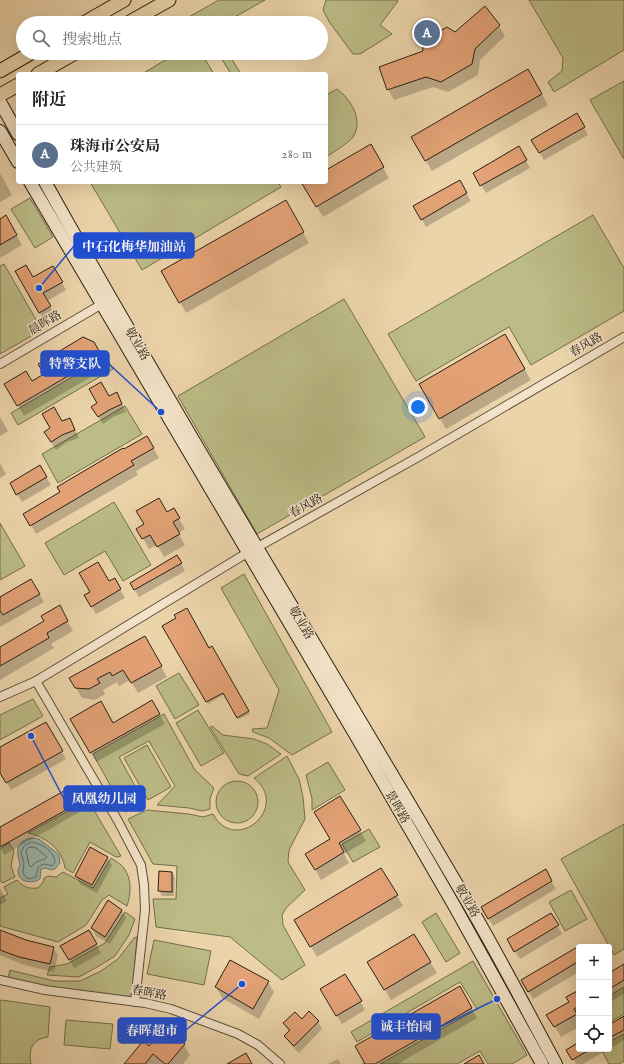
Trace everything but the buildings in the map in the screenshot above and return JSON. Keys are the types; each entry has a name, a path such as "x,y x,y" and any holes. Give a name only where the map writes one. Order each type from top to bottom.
{"main road":[{"path":"96,16 124,0"},
{"path":"140,16 169,0"},
{"path":"0,71 19,60"},
{"path":"42,72 63,60"},
{"path":"0,95 16,86"},
{"path":"0,102 16,130"},
{"path":"0,131 16,159"},
{"name":"敬业路","path":"31,184 102,304 466,900 556,1064"},
{"name":"敬业路","path":"46,184 252,550"},
{"name":"景晖路","path":"252,550 359,741 455,907 542,1064"}],"street":[{"name":"晨晖路","path":"0,364 102,304"},
{"name":"春风路","path":"0,697 36,681 252,550 432,449 624,337"},
{"path":"36,681 118,821 141,865 144,885 145,910 136,1002"},
{"name":"春晖路","path":"0,980 45,990 136,1002 171,1009 238,1034 258,1045 280,1064"}],"green space":[{"path":"219,0 265,0 236,16 190,16"},
{"path":"326,0 398,1 380,25 392,34 360,54 353,54 330,23 328,16 326,16 323,10"},
{"path":"529,0 624,0 624,50 554,92 548,82 562,71 563,58"},
{"path":"165,60 205,60 213,72 145,72"},
{"path":"222,60 232,60 240,72 230,72"},
{"path":"624,81 624,159 590,100"},
{"path":"337,89 347,98 354,111 357,124 353,137 328,156 328,94"},
{"path":"91,184 279,184 281,187 142,270"},
{"path":"30,198 53,237 35,248 11,209"},
{"path":"593,215 624,268 624,311 531,365 509,327 416,381 388,334"},
{"path":"4,264 42,330 0,354 0,266"},
{"path":"344,299 425,437 257,534 178,396"},
{"path":"106,357 113,369 18,425 11,413"},
{"path":"125,406 142,434 58,483 42,454"},
{"path":"114,502 151,565 123,581 105,551 64,575 45,543"},
{"path":"0,523 25,566 0,580"},
{"path":"244,574 332,732 292,755 269,738 253,732 252,729 267,728 279,690 221,588"},
{"path":"179,673 199,705 175,719 156,686"},
{"path":"33,699 43,716 0,740 0,715"},
{"path":"198,710 224,753 201,766 176,723"},
{"path":"164,714 195,770 214,788 210,798 210,809 202,811 189,808 157,805 175,786 149,741 119,757 144,802 125,812 93,754"},
{"path":"212,726 223,735 254,739 267,744 281,754 248,776 239,774 210,727"},
{"path":"147,745 171,787 148,800 124,758"},
{"path":"287,756 299,779 303,797 305,819 289,850 288,862 305,890 286,908 282,915 283,925 305,965 282,980 230,937 156,927 153,899 176,899 177,866 153,864 128,819 147,810 189,814 203,817 213,814 223,825 234,830 245,829 256,823 263,813 266,802 264,790 254,778"},
{"path":"328,762 345,790 312,810 312,799 306,775"},
{"path":"237,781 252,787 258,802 252,817 237,823 222,817 216,802 222,787"},
{"path":"88,800 121,856 116,857 90,842 73,873 65,868 60,855 52,845 41,837 28,833"},
{"path":"624,824 624,949 614,955 612,951 612,944 608,944 561,859"},
{"path":"369,829 380,847 353,862 342,844"},
{"path":"9,843 14,851 11,866 15,877 2,883 0,880 0,849"},
{"path":"111,858 120,864 127,872 130,882 130,892 127,906 109,895 102,900 86,925 58,942 0,926 0,898 8,894 4,887 17,880 26,887 38,888 43,882 44,878 48,876 56,877 63,872 93,888"},
{"path":"571,890 587,919 565,931 549,902"},
{"path":"125,912 135,919 129,935 115,956 79,977 47,975 50,967 67,964 105,943"},
{"path":"436,913 460,953 446,962 422,922"},
{"path":"137,937 132,998 48,988 8,978 10,970 54,981 80,981 101,971 118,959 134,938"},
{"path":"154,940 211,951 204,985 147,974"},
{"path":"473,961 527,1055 512,1064 488,1064 480,1051 457,1064 380,1064 477,1009 460,982 357,1042 351,1032"},
{"path":"624,987 624,1014 612,1021 612,1016 612,994"},
{"path":"2,1000 50,1007 48,1037 38,1040 32,1046 30,1054 31,1064 0,1064 0,1001"},
{"path":"66,1020 113,1024 110,1049 64,1045"},
{"path":"624,1034 624,1061 619,1064 609,1064 603,1052 612,1052 612,1040"}],"water":[{"path":"32,838 39,839 57,853 60,863 55,869 41,869 40,879 30,882 20,878 18,870 20,865 18,848 21,843"}],"place":[{"name":"珠海市公安局","path":"427,33"},
{"name":"中石化梅华加油站","path":"39,288"},
{"name":"特警支队","path":"161,412"},
{"name":"凤凰幼儿园","path":"31,736"},
{"name":"春晖超市","path":"242,984"},
{"name":"诚丰怡园","path":"497,999"}]}
